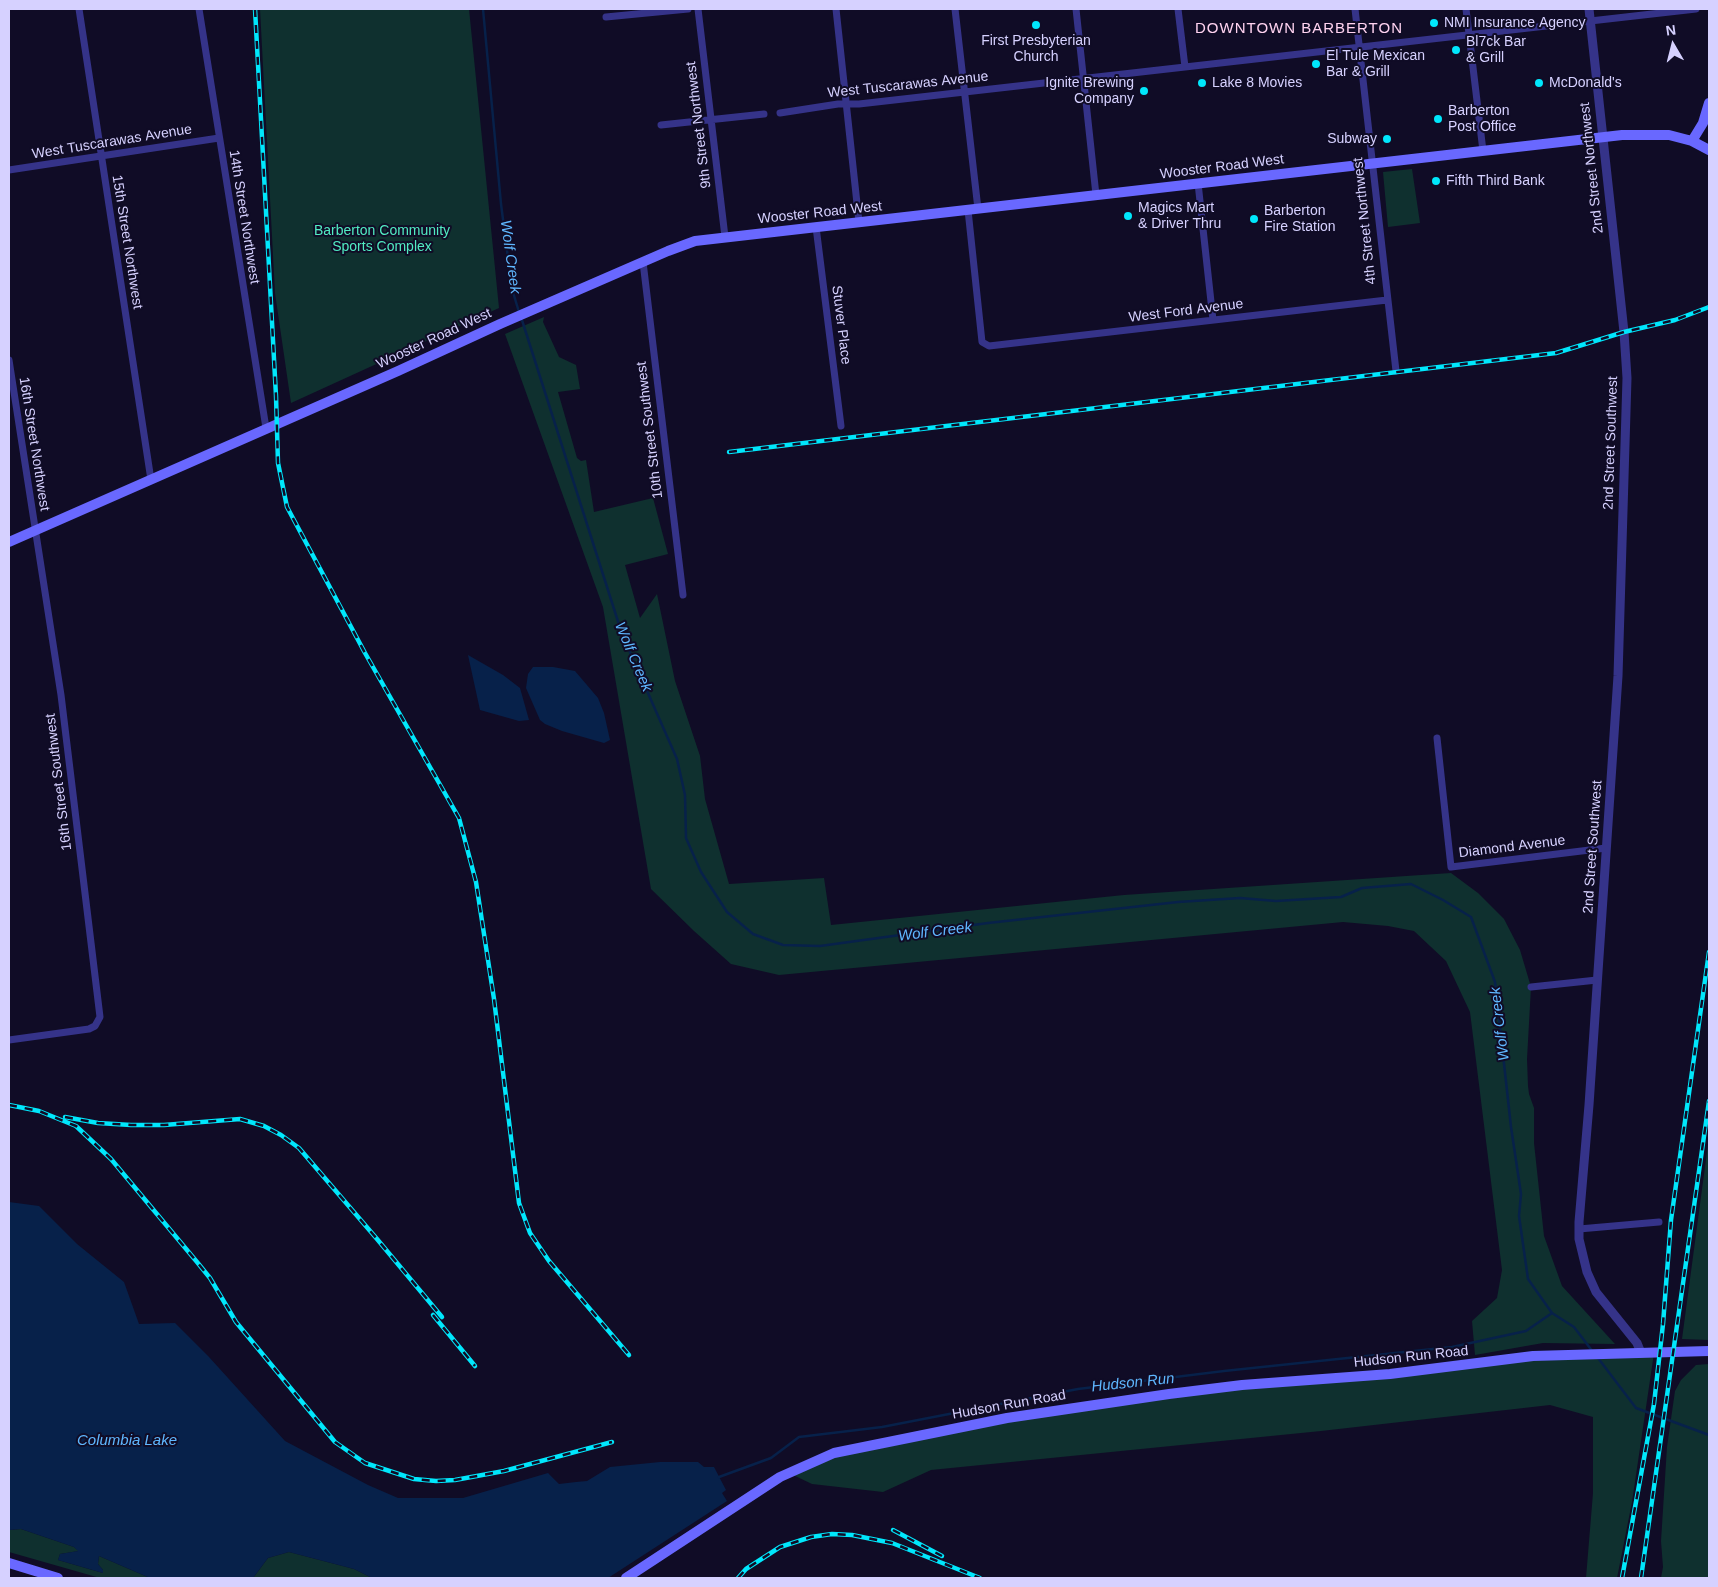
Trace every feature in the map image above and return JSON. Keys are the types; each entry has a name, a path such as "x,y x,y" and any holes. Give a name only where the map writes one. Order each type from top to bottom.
{"main road":[{"path":"1692,140 1703,123 1709,103"},
{"name":"Wooster Road West","path":"9,542 398,371 500,324 688,243 724,237 1603,138 1648,134 1669,135 1692,140 1709,150"},
{"name":"Hudson Run Road","path":"626,1578 793,1470 834,1453 1025,1415 1242,1385 1399,1373 1534,1356 1709,1351"},
{"path":"9,1564 58,1578"}],"street":[{"name":"15th Street Northwest","path":"79,9 151,480"},
{"name":"14th Street Northwest","path":"199,9 266,428"},
{"path":"606,17 688,9"},
{"name":"9th Street Northwest","path":"698,9 724,237"},
{"path":"836,9 859,222"},
{"path":"955,9 964,91 973,209"},
{"path":"1076,9 1096,196"},
{"path":"1178,9 1185,67"},
{"name":"4th Street Northwest","path":"1354,9 1396,371"},
{"path":"1466,9 1483,151"},
{"name":"2nd Street Northwest","path":"1589,9 1623,324"},
{"name":"West Tuscarawas Avenue","path":"780,113 1696,9"},
{"path":"661,125 764,114"},
{"name":"West Tuscarawas Avenue","path":"9,170 219,138"},
{"path":"1198,183 1214,320"},
{"name":"West Ford Avenue","path":"973,209 982,342 989,346 1387,300"},
{"name":"Stuver Place","path":"816,227 841,426"},
{"name":"10th Street Southwest","path":"643,262 683,594"},
{"name":"2nd Street Southwest","path":"1623,324 1627,378 1619,657 1579,1240 1587,1272 1596,1292 1637,1344 1641,1353"},
{"name":"16th Street Northwest","path":"9,360 36,531"},
{"name":"16th Street Southwest","path":"9,1040 92,1028 98,1023 100,1016 61,693 36,531"},
{"name":"Diamond Avenue","path":"1436,738 1451,867 1606,848"},
{"path":"1531,987 1597,980"},
{"path":"1579,1229 1658,1222"}],"green space":[{"name":"Barberton Community Sports Complex","path":"260,9 469,9 499,308 291,403 275,293"},
{"path":"1412,169 1420,223 1388,227 1383,172"},
{"path":"544,317 543,322 559,357 576,365 580,389 558,392 577,458 581,461 586,460 594,512 653,498 668,554 625,565 640,618 657,594 675,681 700,756 705,799 729,884 824,878 831,925 1124,895 1451,873 1478,893 1504,919 1520,950 1531,987 1527,1059 1528,1086 1534,1108 1534,1143 1544,1236 1562,1286 1615,1344 1543,1343 1475,1355 1472,1321 1497,1298 1502,1270 1470,1012 1446,961 1414,931 1388,926 1343,922 779,975 731,964 694,931 651,889 603,607 505,334"},
{"path":"1709,1137 1709,1340 1682,1339"},
{"path":"1654,1353 1632,1502 1617,1578 1586,1578 1593,1493 1593,1417 1550,1405 1321,1431 931,1470 883,1492 812,1484 789,1473 813,1461 1042,1412 1516,1358"},
{"path":"1709,1364 1709,1578 1661,1578 1663,1567 1661,1541 1667,1447 1675,1391 1681,1380 1696,1365"},
{"path":"21,1529 74,1547 79,1551 60,1554 58,1560 103,1573 98,1564 99,1556 150,1578 100,1578 9,1552 9,1530"},
{"path":"289,1552 354,1569 372,1578 253,1578 268,1558"}],"water":[{"path":"468,655 503,675 520,688 529,720 519,721 480,710"},
{"path":"533,667 553,667 575,671 598,698 604,713 610,740 604,743 562,731 540,720 526,688 528,674"},
{"name":"Columbia Lake","path":"9,1202 39,1206 77,1244 124,1282 139,1324 175,1323 209,1357 285,1441 368,1485 398,1498 463,1498 548,1473 559,1484 587,1481 610,1467 660,1462 698,1462 704,1467 714,1467 726,1490 722,1493 727,1501 608,1578 372,1578 354,1569 289,1552 268,1558 253,1578 150,1578 99,1556 98,1564 103,1573 58,1560 60,1554 78,1551 74,1547 21,1529 9,1530"}],"waterway":[{"name":"Wolf Creek","path":"483,9 501,204 512,289 519,312"},
{"name":"Wolf Creek","path":"521,317 622,634 677,759 685,795 686,838 701,872 727,912 753,934 783,945 820,946 988,923 1178,902 1240,898 1276,901 1341,897 1362,888 1411,884 1443,900 1471,917 1495,982 1511,1127 1521,1194 1519,1216 1528,1279 1552,1313 1574,1327 1593,1352"},
{"name":"Hudson Run","path":"719,1477 771,1458 799,1437 882,1427 1078,1389 1224,1371 1452,1347 1526,1331 1552,1313"},
{"name":"Wolf Creek","path":"1598,1358 1636,1408 1709,1435"}],"railway":[{"path":"255,9 278,463 287,507 365,653 459,818 476,882 494,999 519,1203 530,1233 549,1261 629,1355"},
{"path":"729,452 1556,353 1624,332 1675,320 1709,307"},
{"path":"1622,1578 1654,1404 1663,1324 1671,1220 1709,952"},
{"path":"1641,1578 1709,1101"},
{"path":"9,1105 39,1111 76,1126 111,1159 210,1278 236,1322 335,1442 365,1463 414,1479 455,1480 504,1471 612,1442"},
{"path":"65,1117 98,1123 131,1125 164,1125 240,1119 264,1126 281,1135 299,1148 442,1317"},
{"path":"433,1315 475,1366"},
{"path":"893,1530 942,1556"},
{"path":"738,1578 746,1569 780,1547 811,1537 832,1534 852,1535 892,1543 980,1578"}],"place":[{"name":"NMI Insurance Agency","path":"1434,23"},
{"name":"First Presbyterian Church","path":"1036,25"},
{"name":"Bl7ck Bar & Grill","path":"1456,50"},
{"name":"El Tule Mexican Bar & Grill","path":"1316,64"},
{"name":"Lake 8 Movies","path":"1202,83"},
{"name":"McDonald's","path":"1539,83"},
{"name":"Ignite Brewing Company","path":"1144,91"},
{"name":"Barberton Post Office","path":"1438,119"},
{"name":"Subway","path":"1387,139"},
{"name":"Fifth Third Bank","path":"1436,181"},
{"name":"Magics Mart & Driver Thru","path":"1128,216"},
{"name":"Barberton Fire Station","path":"1254,219"}],"district":[{"name":"DOWNTOWN BARBERTON","path":"1299,29"}]}
